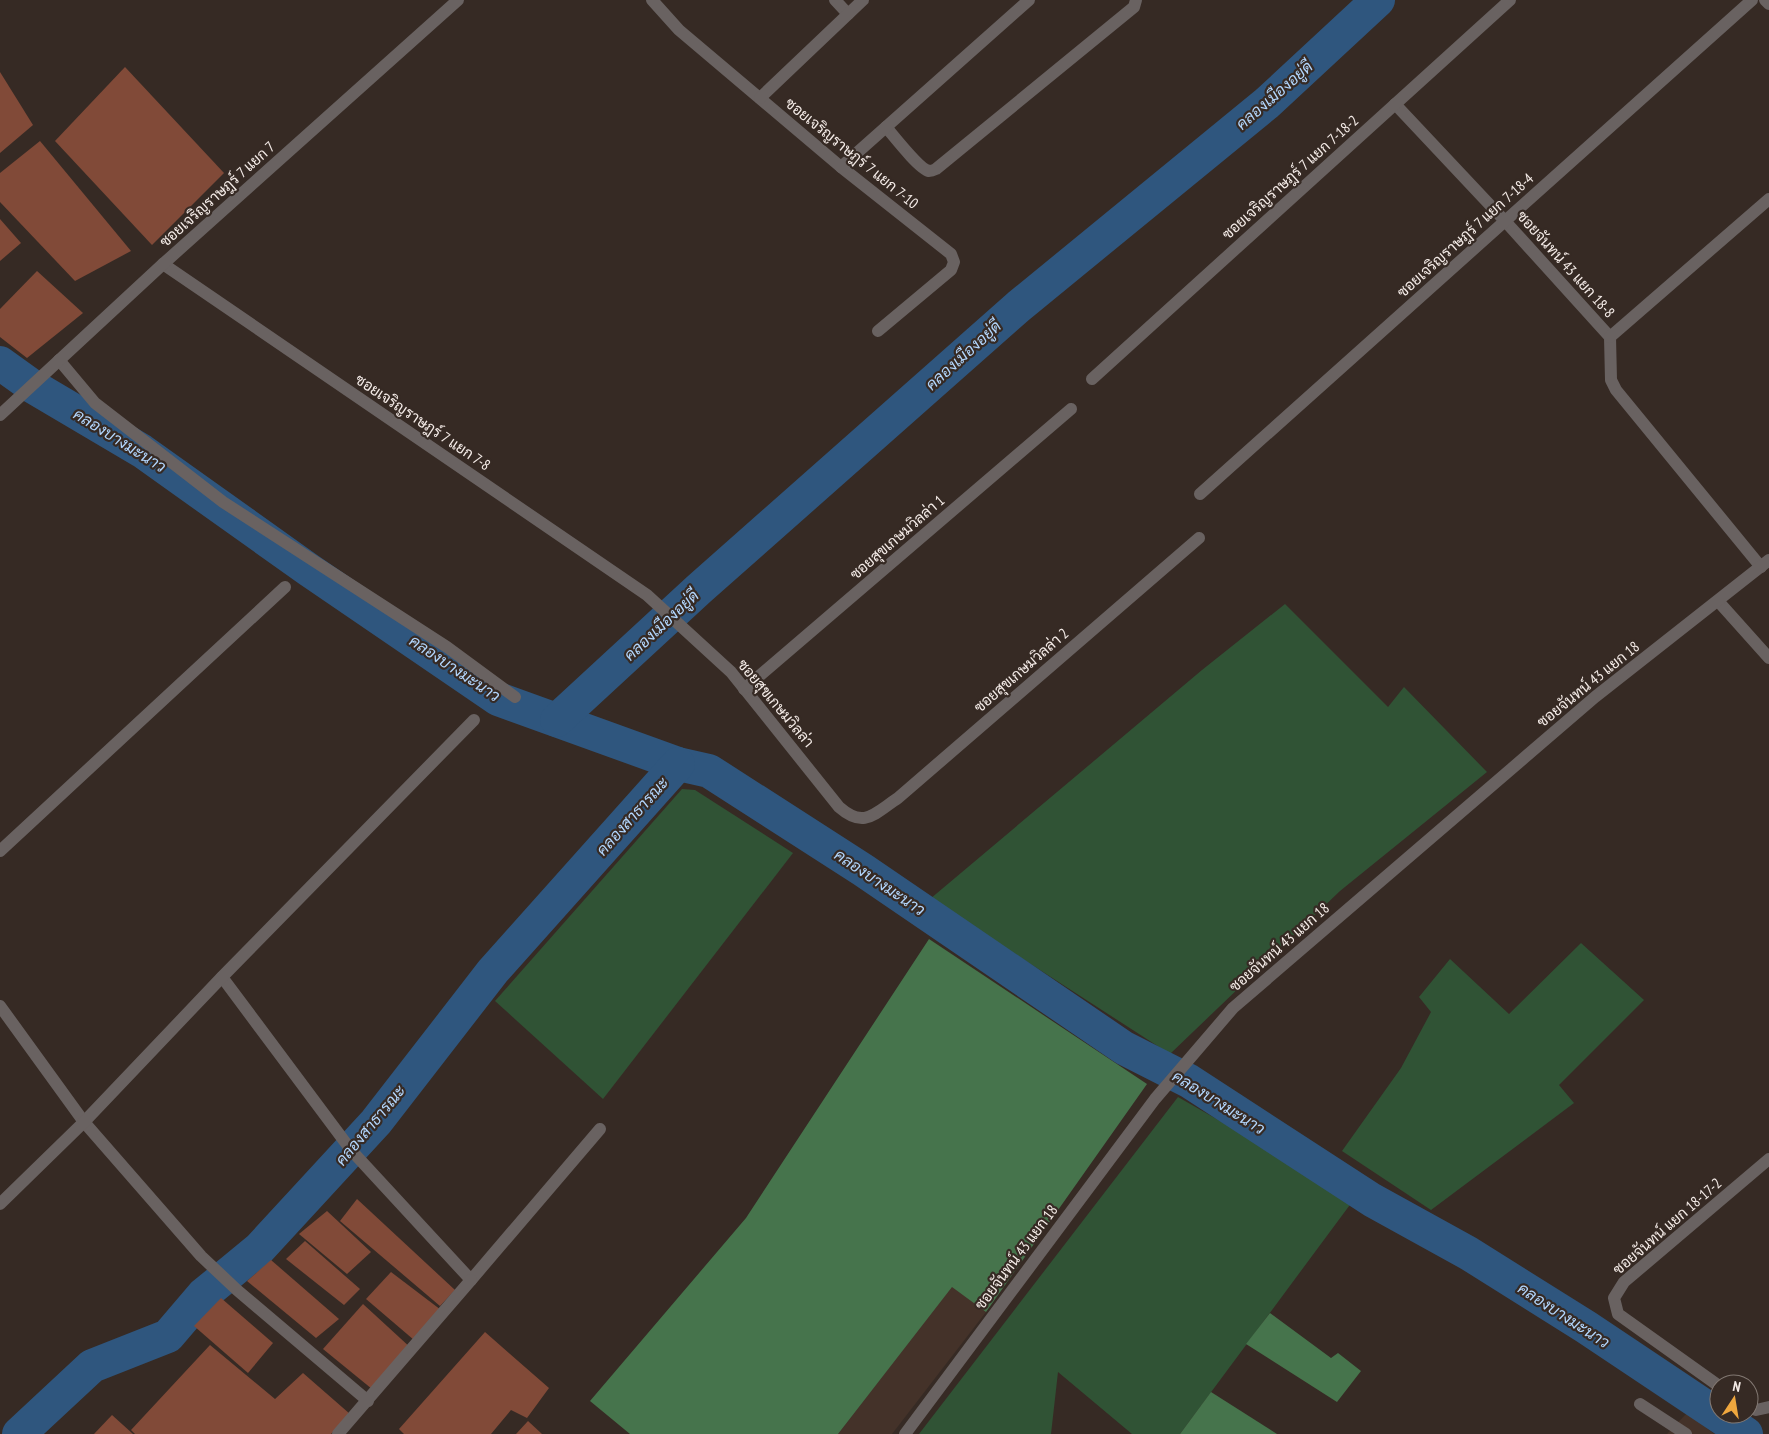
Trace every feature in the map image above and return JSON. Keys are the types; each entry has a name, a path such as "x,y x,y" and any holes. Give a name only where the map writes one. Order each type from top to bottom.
{"street":[{"name":"ซอยเจริญราษฎร์ 7 แยก 7","path":"0,415 163,264 458,0"},
{"name":"ซอยเจริญราษฎร์ 7 แยก 7-10","path":"652,0 679,30 841,167 951,254 954,262 951,270 878,331"},
{"path":"835,0 848,14"},
{"path":"760,98 863,0"},
{"path":"841,167 1030,0"},
{"path":"886,127 914,160 926,170 936,169 1134,7 1136,0"},
{"name":"ซอยเจริญราษฎร์ 7 แยก 7-18-2","path":"1092,379 1510,0"},
{"name":"ซอยเจริญราษฎร์ 7 แยก 7-18-4","path":"1200,494 1752,0"},
{"path":"1765,0 1769,4"},
{"name":"ซอยจันทน์ 43 แยก 18-8","path":"1395,104 1506,221 1610,337 1611,380 1616,390 1734,532"},
{"path":"1610,337 1769,199"},
{"name":"ซอยเจริญราษฎร์ 7 แยก 7-8","path":"163,264 647,595 662,609"},
{"path":"56,364 95,403 223,502 447,647 516,697"},
{"name":"ซอยสุขเกษมวิลล่า 1","path":"744,689 1071,409"},
{"name":"ซอยจันทน์ 43 แยก 18","path":"905,1434 1155,1099 1233,1008 1595,697 1765,563 1734,532"},
{"name":"ซอยสุขเกษมวิลล่า 2","path":"860,819 873,815 898,798 1199,538"},
{"path":"0,851 285,587"},
{"path":"1718,601 1769,658"},
{"name":"ซอยสุขเกษมวิลล่า","path":"662,609 731,672 839,807 850,816 860,819"},
{"path":"0,1204 84,1122 222,976 474,720"},
{"path":"222,976 352,1150 471,1280"},
{"path":"0,1006 84,1122 201,1256 237,1290 368,1402"},
{"path":"338,1434 368,1402 600,1129"},
{"name":"ซอยจันทน์ แยก 18-17-2","path":"1709,1379 1618,1314 1614,1298 1624,1282 1769,1159"},
{"path":"1640,1404 1686,1434"}],"shaded area":[{"path":"952,1286 986,1312 892,1434 838,1434"},
{"path":"1687,1413 1714,1434 1667,1434"}],"green space":[{"path":"1285,604 1388,707 1404,687 1487,772 1340,891 1170,1054 930,899 1202,670"},
{"path":"682,789 695,790 793,853 603,1099 495,1001"},
{"path":"929,939 1147,1084 986,1312 952,1287 838,1434 630,1434 590,1401 746,1218"},
{"path":"1581,943 1644,1000 1559,1085 1574,1103 1431,1210 1342,1151 1401,1068 1431,1012 1419,997 1450,959 1509,1014"},
{"path":"1178,1097 1355,1198 1180,1434 1132,1434 1058,1372 1051,1434 919,1434"},
{"path":"1270,1313 1331,1358 1338,1353 1361,1371 1337,1402 1246,1344"},
{"path":"1211,1392 1277,1434 1180,1434"}],"building":[{"path":"125,67 224,173 152,245 55,141"},
{"path":"0,72 33,125 0,153"},
{"path":"40,141 131,251 75,281 0,202 0,173"},
{"path":"0,219 21,243 0,261"},
{"path":"37,271 83,313 27,358 0,337 0,309"},
{"path":"357,1199 455,1290 440,1306 340,1221"},
{"path":"327,1211 371,1252 347,1274 299,1234"},
{"path":"305,1241 360,1289 344,1305 286,1259"},
{"path":"271,1260 339,1319 316,1338 247,1281"},
{"path":"391,1272 441,1310 414,1340 366,1299"},
{"path":"221,1298 273,1343 248,1373 194,1326"},
{"path":"363,1304 412,1349 372,1389 323,1349"},
{"path":"485,1332 549,1388 527,1418 511,1410 491,1434 404,1434 399,1429"},
{"path":"210,1345 275,1399 303,1373 350,1414 331,1434 135,1434 131,1430"},
{"path":"112,1415 133,1434 94,1434"},
{"path":"528,1421 542,1434 516,1434"}],"waterway":[{"name":"คลองเมืองอยู่ดี","path":"557,720 699,589 1019,306 1267,103 1378,0"},
{"name":"คลองบางมะนาว","path":"0,363 32,386 142,451 309,570 498,699 678,764 709,771 863,870 1124,1048 1189,1081 1372,1200 1468,1253 1586,1327 1746,1434"},
{"name":"คลองสาธารณะ","path":"19,1434 92,1366 168,1336 203,1295 259,1249 376,1122 493,971 678,764"}]}
